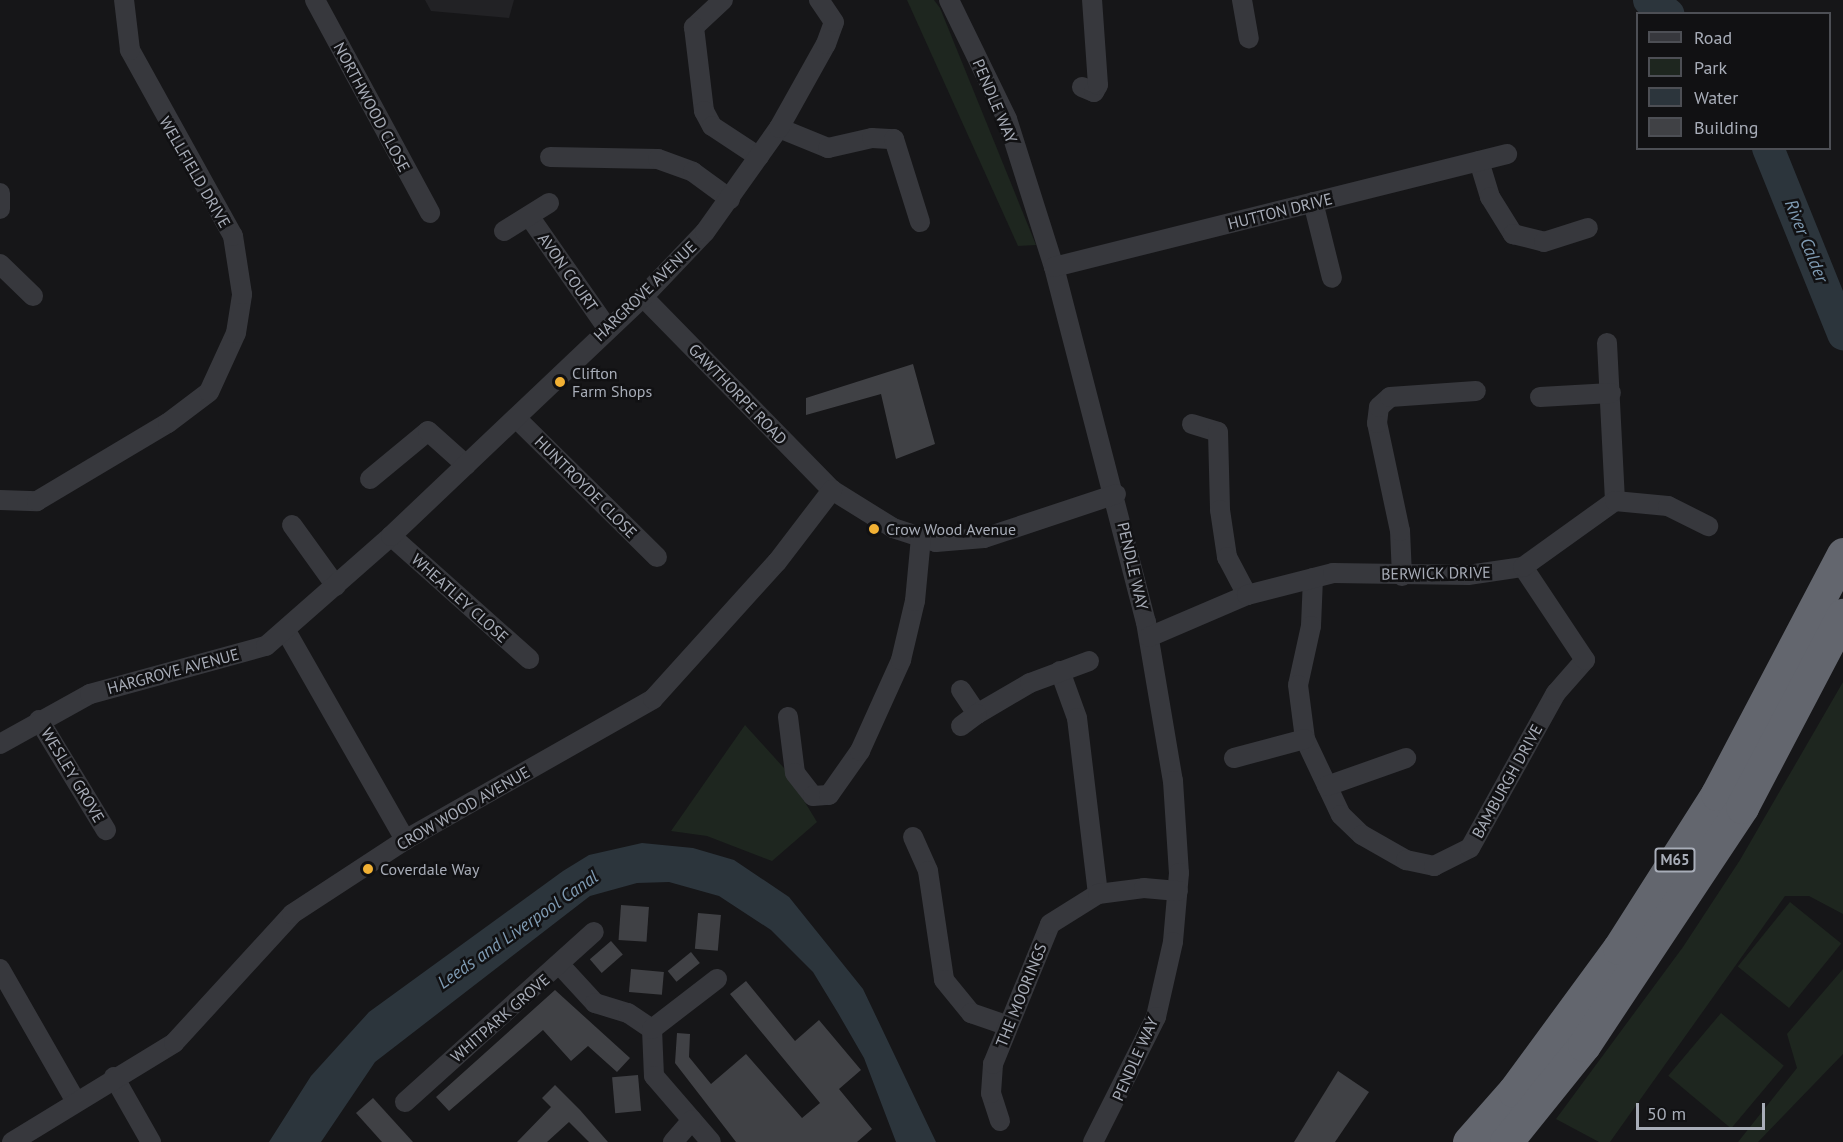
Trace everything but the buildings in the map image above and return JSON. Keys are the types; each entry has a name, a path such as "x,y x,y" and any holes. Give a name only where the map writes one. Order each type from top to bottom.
{"highway":[{"name":"M65","path":"1469,1142 1514,1091 1619,948 1717,794 1843,554"},
{"name":"M65","path":"1506,1142 1584,1045 1724,836 1843,615"}],"street":[{"name":"WELLFIELD DRIVE","path":"0,500 37,501 168,423 209,392 236,333 242,294 232,236 130,50 124,0"},
{"name":"NORTHWOOD CLOSE","path":"315,0 430,213"},
{"path":"723,0 694,27 700,92 712,126 759,158"},
{"name":"HARGROVE AVENUE","path":"0,744 39,720 90,694 266,646 336,586 516,418 607,328 643,297 730,199 779,128 834,22 819,0"},
{"path":"1082,87 1094,92 1098,85 1092,0"},
{"path":"1242,0 1249,38"},
{"name":"PENDLE WAY","path":"955,2 1007,119 1054,267 1116,494 1149,637 1173,781 1178,891 1173,942 1156,1017 1093,1142"},
{"path":"779,128 828,148 872,138 894,139 920,222"},
{"name":"HUTTON DRIVE","path":"1054,267 1507,154"},
{"path":"550,157 658,159 693,171 730,199"},
{"path":"1479,161 1490,197 1513,234 1544,242 1588,228"},
{"path":"0,193 0,209"},
{"path":"1313,202 1332,278"},
{"name":"AVON COURT","path":"504,231 549,203"},
{"name":"AVON COURT","path":"529,216 607,328"},
{"path":"0,264 33,296"},
{"name":"GAWTHORPE ROAD","path":"643,297 832,490 893,528 936,542 984,538 1116,494"},
{"path":"1607,343 1615,501 1668,506 1708,526"},
{"path":"1402,576 1400,531 1377,423 1379,407 1390,397 1476,391"},
{"path":"1540,397 1611,393"},
{"name":"HUNTROYDE CLOSE","path":"516,418 657,557"},
{"path":"1192,424 1218,432 1220,510 1227,557 1247,595"},
{"path":"370,479 428,431 466,465"},
{"name":"CROW WOOD AVENUE","path":"12,1142 75,1100 174,1043 292,914 405,840 653,699 770,571 832,490"},
{"name":"BERWICK DRIVE","path":"1149,637 1247,595 1332,573 1402,576 1468,575 1523,567 1615,501"},
{"path":"292,525 336,586"},
{"name":"WHEATLEY CLOSE","path":"391,536 529,659"},
{"path":"788,717 795,773 813,796 829,795 860,751 901,660 915,601 921,537"},
{"name":"BAMBURGH DRIVE","path":"1313,578 1311,626 1298,685 1305,739 1341,815 1362,835 1406,860 1434,866 1470,848 1556,693 1585,660 1523,567"},
{"path":"286,631 405,840"},
{"path":"961,726 1010,693 1089,661"},
{"path":"1060,672 1077,718 1098,894"},
{"path":"961,690 977,714"},
{"name":"WESLEY GROVE","path":"39,720 106,830"},
{"path":"1234,758 1305,739"},
{"path":"1327,786 1406,758"},
{"path":"913,837 928,871 944,980 971,1013 1008,1026"},
{"name":"THE MOORINGS","path":"1000,1121 991,1093 993,1064 1050,924 1098,894 1144,888 1178,891"},
{"name":"WHITPARK GROVE","path":"405,1102 594,932"},
{"path":"560,965 595,1003 628,1013 652,1029"},
{"path":"0,969 75,1100"},
{"path":"652,1029 717,980"},
{"path":"652,1029 654,1076 711,1142"},
{"path":"114,1077 151,1142"},
{"path":"673,1142 693,1120"}],"shaded area":[{"path":"425,0 514,0 509,18 431,11"}],"green space":[{"path":"907,0 934,0 940,8 1036,245 1018,246"},
{"path":"1843,682 1843,914 1809,896 1785,896 1610,1142 1599,1142 1556,1119 1683,947 1740,860"},
{"path":"745,725 784,768 817,822 772,861 707,836 671,831"},
{"path":"1790,902 1841,944 1789,1008 1738,967"},
{"path":"1843,969 1843,1054 1758,1142 1738,1142 1797,1068 1787,1034"},
{"path":"1721,1013 1784,1066 1731,1129 1668,1076"}],"water":[{"name":"Leeds and Liverpool Canal","path":"642,843 693,848 734,860 789,897 863,989 936,1142 896,1142 864,1058 838,1013 813,972 771,930 719,896 669,882 637,883 590,896 375,1062 321,1142 269,1142 311,1076 369,1012 563,871 589,855"}],"waterway":[{"name":"River Calder","path":"1649,0 1665,12"},
{"name":"River Calder","path":"1769,150 1843,334"}],"place":[{"name":"Clifton Farm Shops","path":"560,382"},
{"name":"Crow Wood Avenue","path":"874,529"},
{"name":"Coverdale Way","path":"368,869"}]}
